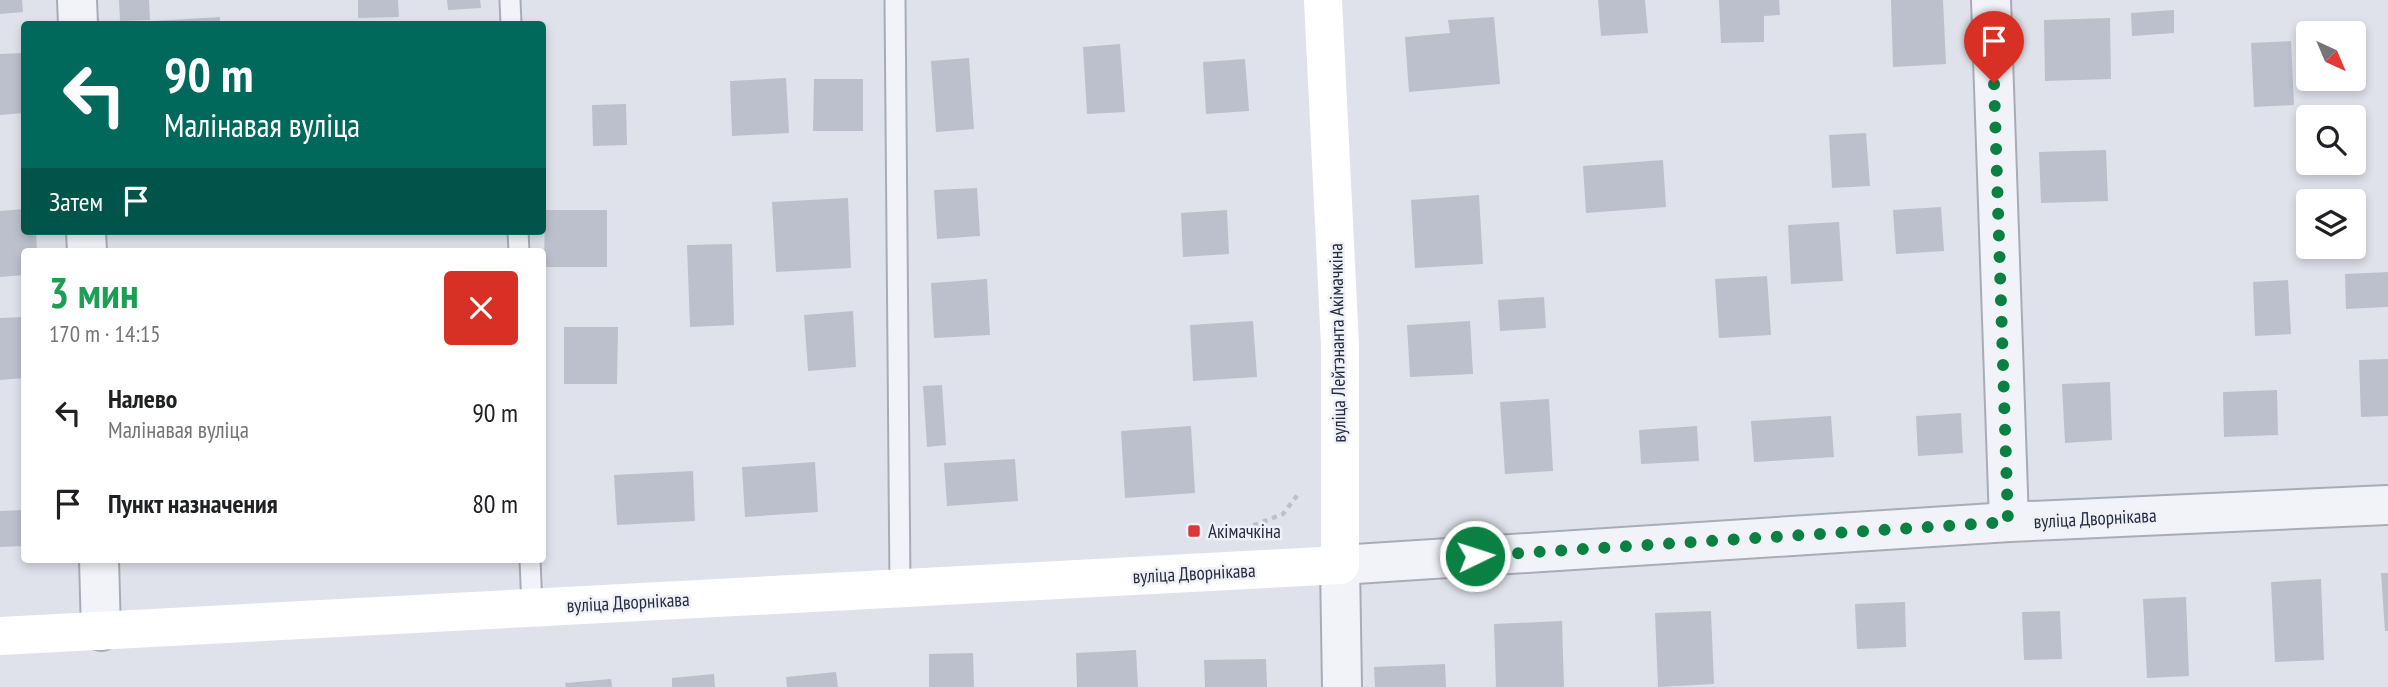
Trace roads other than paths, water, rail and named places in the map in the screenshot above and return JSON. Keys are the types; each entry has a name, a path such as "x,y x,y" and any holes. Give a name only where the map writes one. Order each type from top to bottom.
{"main road":[{"name":"вуліца Лейтэнанта Акімачкіна","path":"1323,0 1340,345 1340,565"},
{"name":"вуліца Дворнікава","path":"0,636 1340,565"}],"street":[{"path":"77,0 78,21"},
{"path":"1991,0 2008,522"},
{"name":"вуліца Дворнікава","path":"1340,565 2008,522 2388,505"},
{"path":"99,563 101,631"},
{"name":"вуліца Лейтэнанта Акімачкіна","path":"1340,565 1342,687"}],"lane":[{"path":"510,0 511,21"},
{"path":"895,0 900,587"},
{"path":"530,563 532,607"}],"place":[{"name":"Акімачкіна","path":"1194,531"}]}
